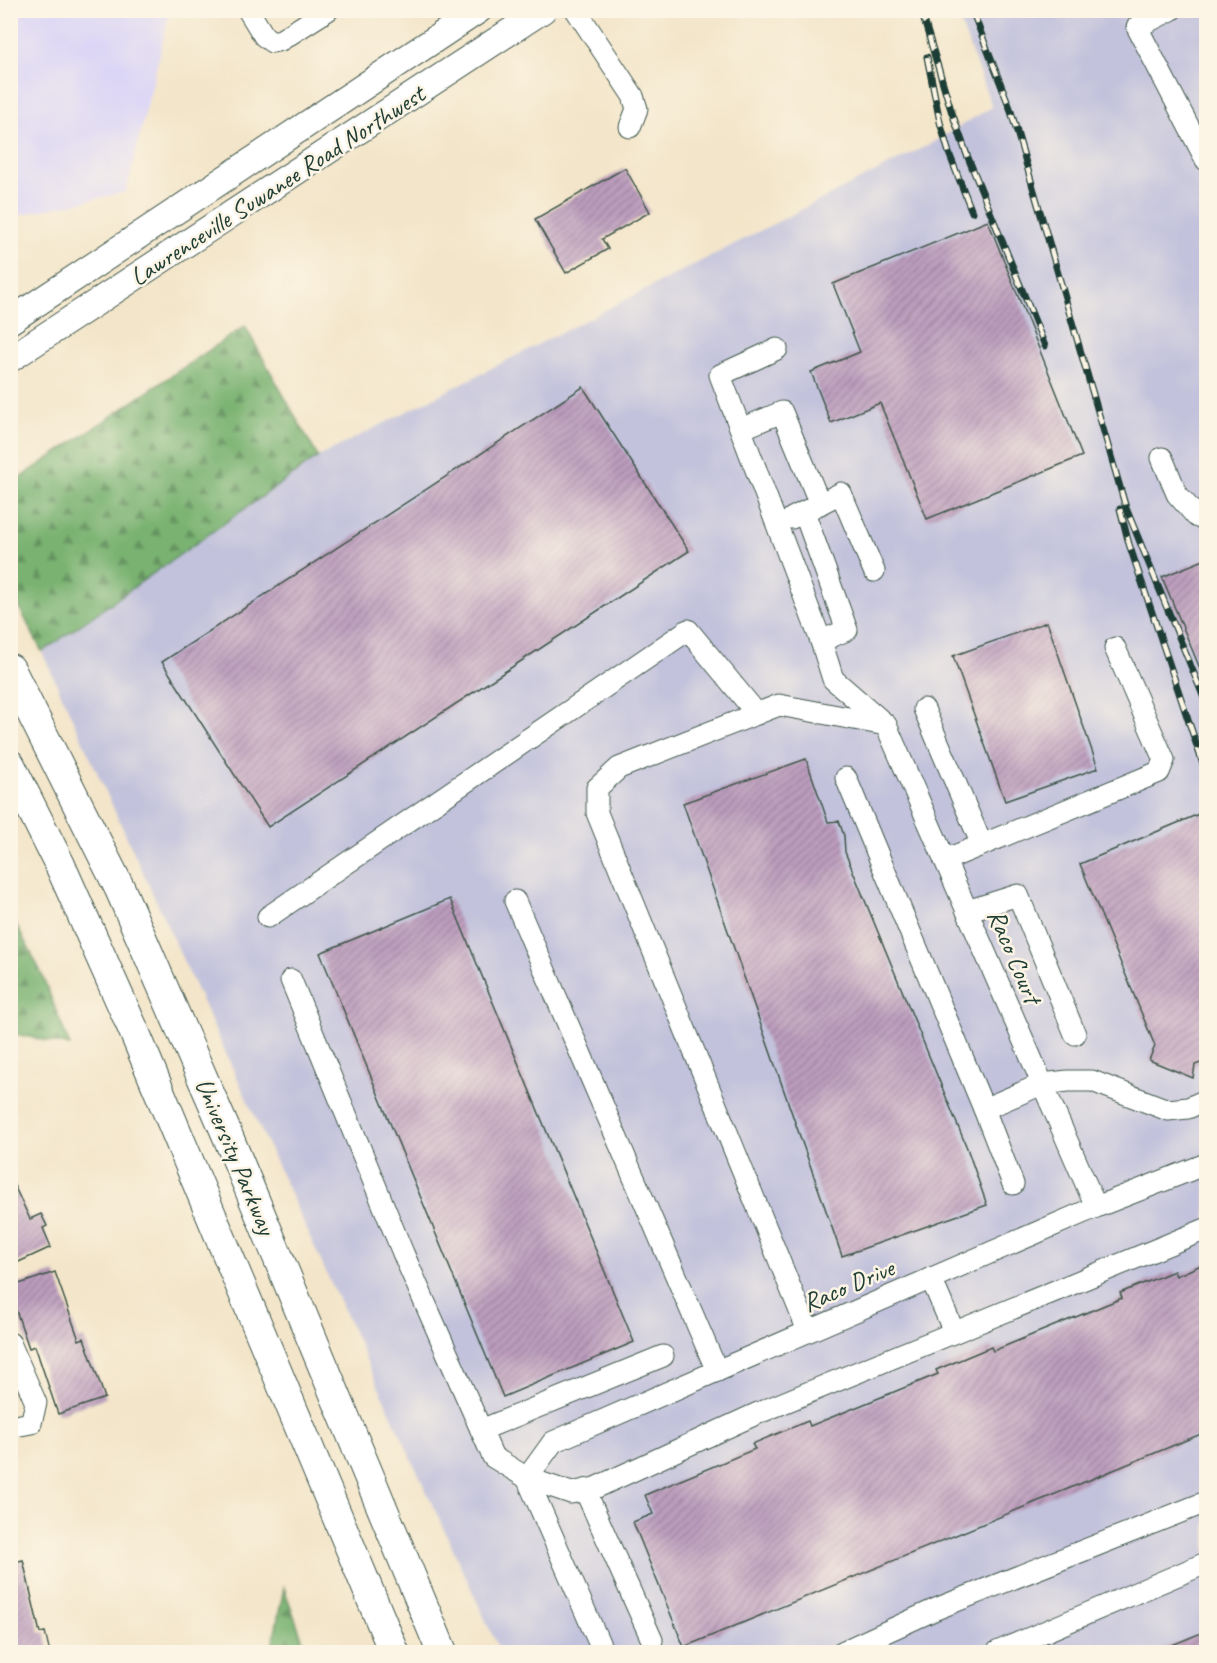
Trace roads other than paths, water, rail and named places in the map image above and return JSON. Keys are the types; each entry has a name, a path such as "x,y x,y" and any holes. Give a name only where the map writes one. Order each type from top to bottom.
{"highway":[{"name":"University Parkway","path":"10,669 120,889 226,1132 442,1653"},
{"name":"University Parkway","path":"10,765 60,865 130,1021 393,1653"},
{"path":"307,1326 349,1394 464,1653"},
{"path":"313,1462 342,1566 372,1653"}],"main road":[{"name":"Lawrenceville Suwanee Road Northwest","path":"10,321 479,10"},
{"name":"Lawrenceville Suwanee Road Northwest","path":"10,359 543,10"}],"street":[{"path":"248,10 264,36 272,42 281,40 328,10"},
{"path":"576,10 633,96 637,109 630,127"},
{"path":"1171,10 1137,27 1206,160"},
{"path":"777,349 720,375 834,678 886,725"},
{"path":"741,429 782,412 847,630 822,641"},
{"path":"1162,458 1177,494 1197,517 1206,518"},
{"path":"778,526 841,493 874,570"},
{"path":"268,917 688,630 757,714"},
{"path":"945,860 1159,772 1164,760 1115,648"},
{"path":"808,1331 597,813 597,788 619,768 779,705 886,725"},
{"path":"924,709 982,845"},
{"name":"Raco Court","path":"886,725 1096,1207"},
{"path":"846,778 1013,1184"},
{"path":"967,911 1018,895 1075,1034"},
{"path":"515,900 717,1371"},
{"path":"291,980 403,1252 493,1456 527,1478 571,1493 594,1488 756,1414 1206,1229"},
{"path":"984,1109 1042,1084 1068,1081 1092,1081 1168,1110 1188,1108 1206,1100"},
{"name":"Raco Drive","path":"527,1478 553,1442 1096,1207 1206,1164"},
{"path":"931,1278 954,1332"},
{"path":"10,1343 36,1403 31,1423 10,1426"},
{"path":"481,1430 663,1356"},
{"path":"527,1478 603,1653"},
{"path":"585,1490 652,1640"},
{"path":"842,1653 936,1609 1206,1502"},
{"path":"997,1653 1206,1563"}],"railway":[{"path":"921,10 967,155 1045,346"},
{"path":"972,10 1010,108 1126,508 1206,703"},
{"path":"927,57 940,122 949,153 972,212"},
{"path":"1120,509 1129,544 1206,773"}]}
